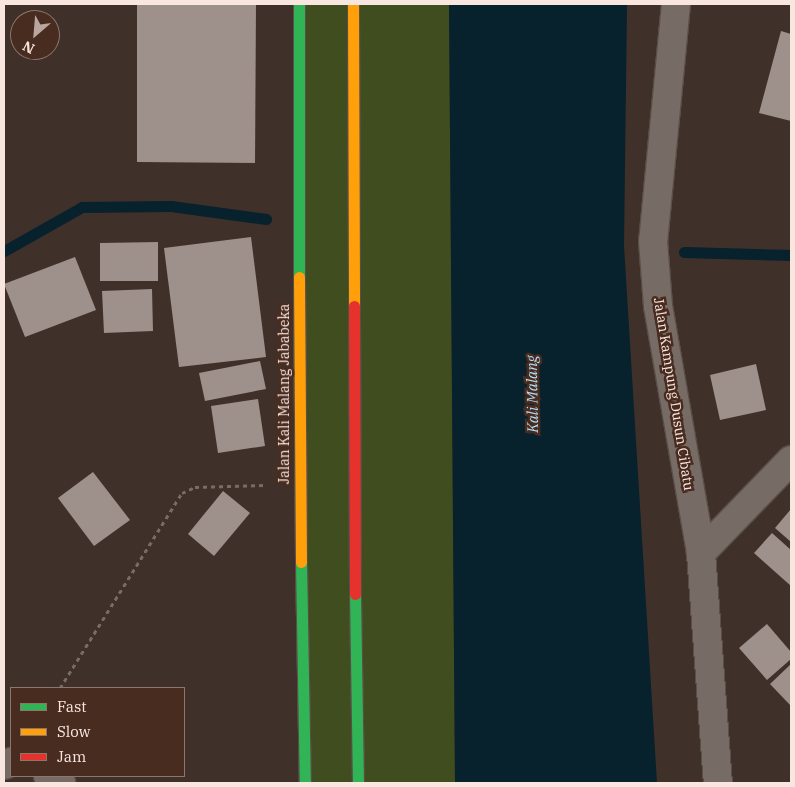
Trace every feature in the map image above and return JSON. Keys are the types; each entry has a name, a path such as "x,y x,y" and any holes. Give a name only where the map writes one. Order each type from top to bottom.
{"main road":[{"name":"Jalan Kali Malang Jababeka","path":"299,4 299,484 306,783"},
{"path":"353,4 355,662 358,783"}],"street":[{"name":"Jalan Kampung Dusun Cibatu","path":"676,4 653,241 658,306 701,553 718,783"},
{"path":"701,553 791,460"},
{"path":"50,777 61,783"}],"path":[{"path":"61,687 182,493 195,487 299,484"}],"green space":[{"path":"299,4 449,4 455,783 305,783"}],"water":[{"name":"Kali Malang","path":"449,4 627,4 624,246 657,783 455,783"}],"building":[{"path":"137,4 256,4 255,163 137,162"},
{"path":"781,31 791,34 791,121 759,113"},
{"path":"251,237 266,357 179,367 164,248"},
{"path":"158,242 158,281 100,281 100,243"},
{"path":"75,257 96,310 25,337 4,284"},
{"path":"152,289 153,331 104,333 102,291"},
{"path":"260,361 266,389 205,401 199,373"},
{"path":"756,364 766,410 720,420 710,375"},
{"path":"258,399 265,446 218,453 211,406"},
{"path":"93,472 130,520 94,546 58,498"},
{"path":"223,491 250,513 214,556 188,534"},
{"path":"791,509 791,542 775,528"},
{"path":"772,533 791,550 791,586 754,553"},
{"path":"767,624 791,652 791,659 767,680 739,648"},
{"path":"791,664 791,706 770,684"}],"waterway":[{"path":"4,251 82,207 171,206 266,219"},
{"path":"684,252 791,255"}],"traffic: fast":[{"path":"299,4 299,277"},
{"path":"301,562 305,783"},
{"path":"355,594 358,783"}],"traffic: slow":[{"path":"353,4 354,306"},
{"path":"299,277 301,562"}],"traffic: jam":[{"path":"354,306 355,594"}]}
